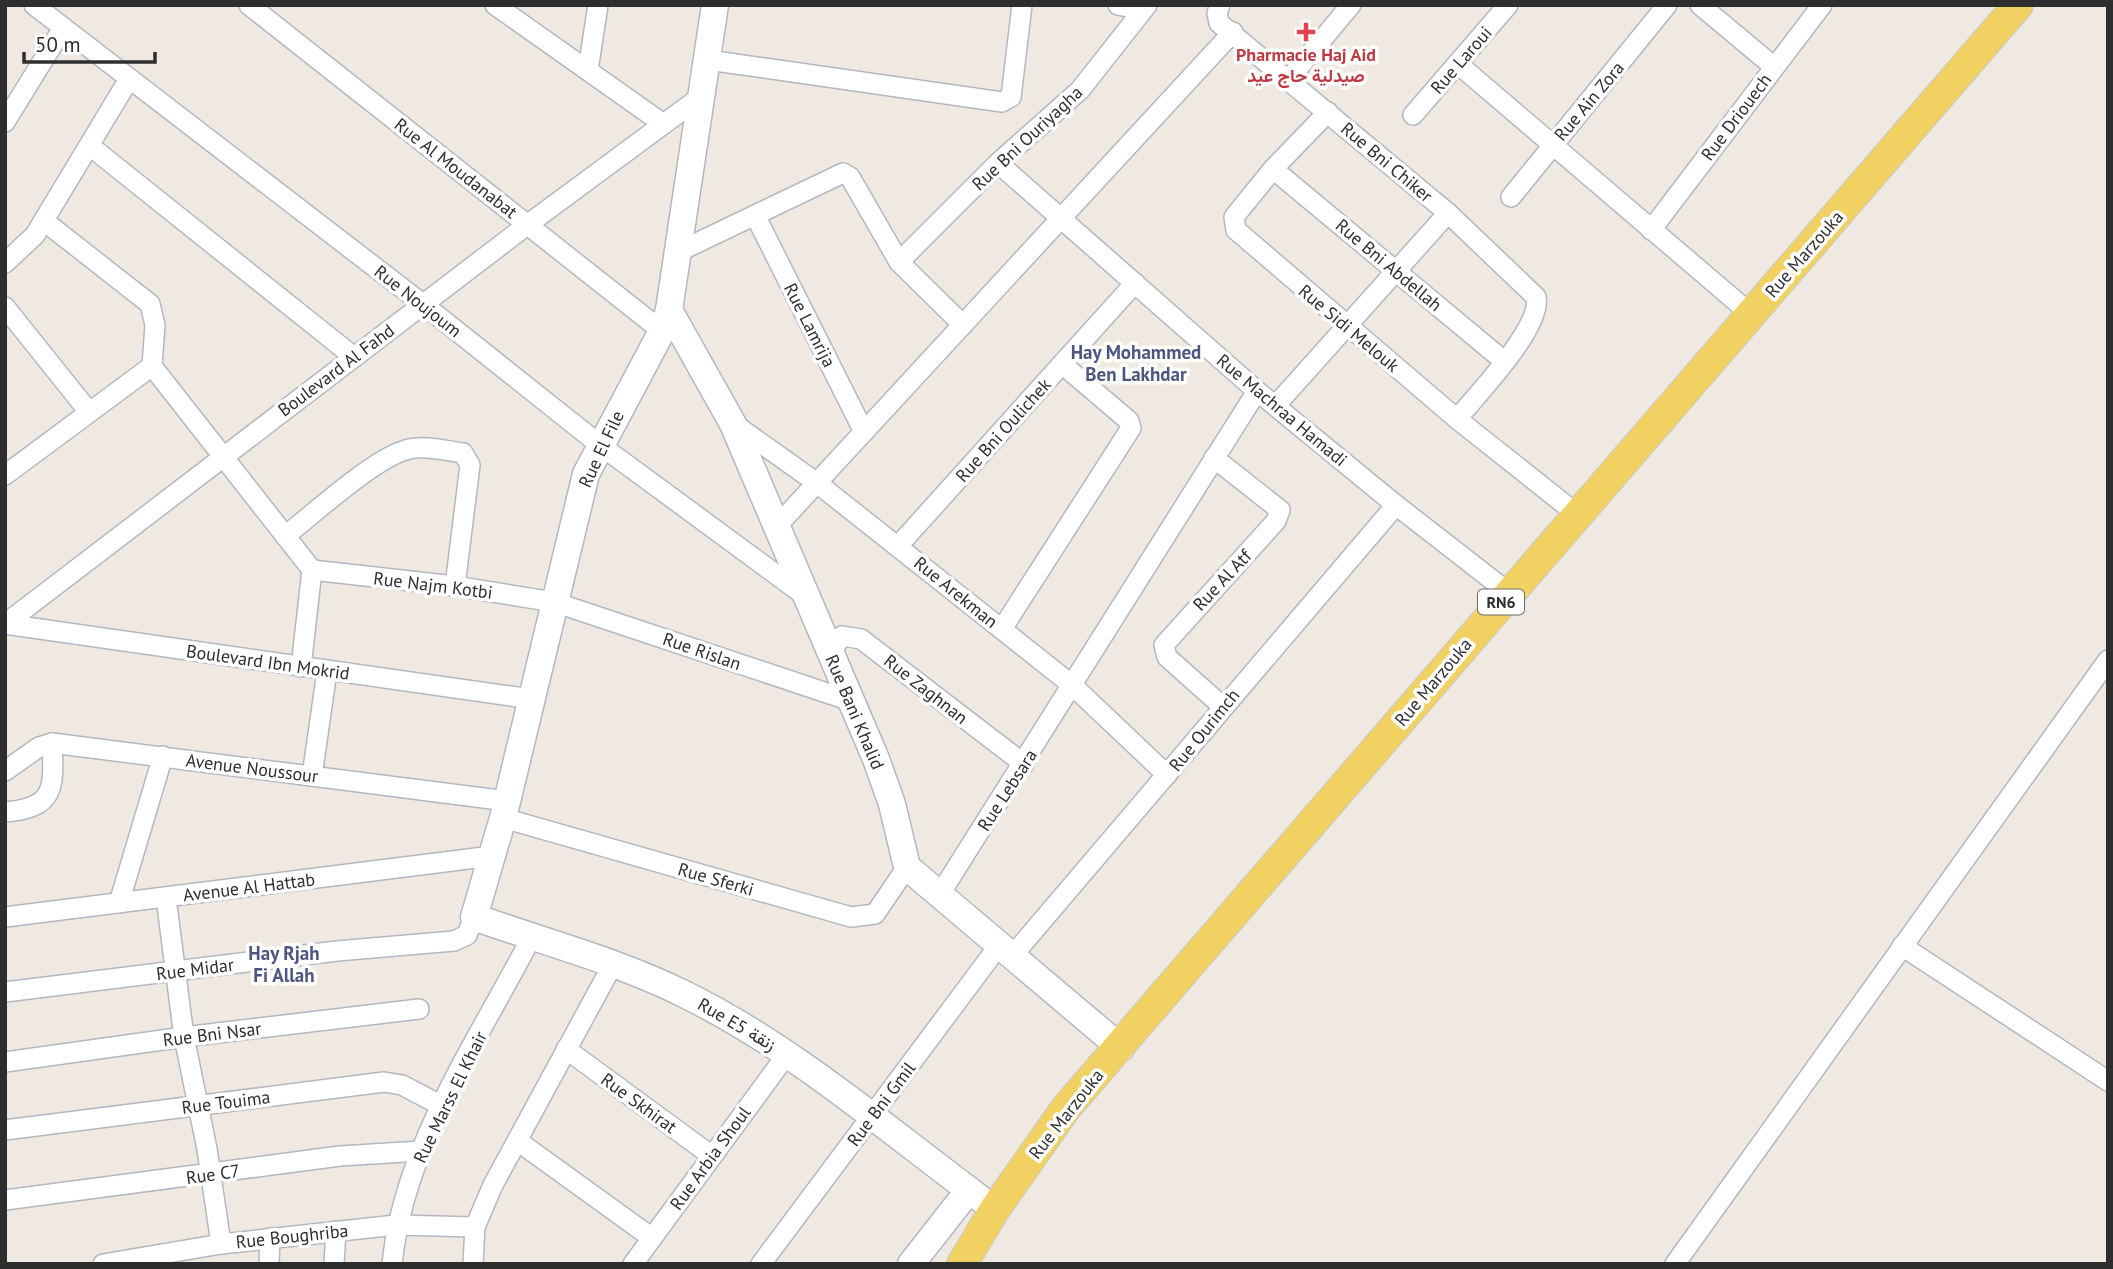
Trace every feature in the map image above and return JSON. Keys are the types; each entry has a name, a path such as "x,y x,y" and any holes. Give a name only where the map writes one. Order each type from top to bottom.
{"main road":[{"name":"Rue Marzouka","path":"995,1209 1066,1108 1121,1048 1509,593 2018,5"},
{"name":"RN6","path":"962,1264 995,1209"}],"street":[{"name":"Rue Noujoum","path":"34,5 424,305 600,445 804,595"},
{"name":"Rue Al Moudanabat","path":"249,5 527,225 665,320"},
{"path":"495,5 662,124"},
{"path":"588,70 598,5"},
{"name":"Rue El File","path":"471,926 505,810 576,507 590,465 665,320 680,251 715,5"},
{"path":"708,60 1002,102 1011,97 1022,5"},
{"path":"1118,5 1145,7"},
{"path":"1289,79 1351,5"},
{"name":"Rue Laroui","path":"1413,115 1508,5"},
{"name":"Rue Ain Zora","path":"1511,197 1667,5"},
{"path":"1700,5 1773,66"},
{"name":"Rue Driouech","path":"1651,230 1773,66 1822,5"},
{"name":"Rue Bni Ouriyagha","path":"898,262 998,163 1080,90 1145,7"},
{"path":"776,527 1062,218 1224,20"},
{"name":"Rue Bni Chiker","path":"1224,20 1289,79 1448,213 1536,297 1538,305 1535,317 1504,361"},
{"path":"5,122 63,29"},
{"path":"1458,64 1752,315"},
{"path":"5,263 35,235 129,79"},
{"name":"Boulevard Al Fahd","path":"5,624 223,455 703,95"},
{"path":"1273,169 1328,112"},
{"path":"90,146 354,357"},
{"name":"Rue Machraa Hamadi","path":"998,163 1257,391 1509,593"},
{"name":"Rue Sidi Melouk","path":"1273,169 1234,217 1236,230 1241,237 1457,419 1578,515"},
{"name":"Rue Bni Abdellah","path":"1273,169 1504,361"},
{"path":"680,251 756,217 843,173 850,177 898,262 963,325"},
{"path":"1276,405 1448,213"},
{"name":"Rue Lamrija","path":"756,217 864,432"},
{"path":"44,221 150,304 155,325 152,366 312,570 302,667"},
{"name":"Rue Bni Oulichek","path":"898,546 1135,283"},
{"path":"5,307 89,412"},
{"name":"Rue Bani Khalid","path":"665,320 733,424 892,804 907,867"},
{"path":"1457,419 1504,361"},
{"path":"1002,629 1131,428 1129,421 1062,364"},
{"path":"7,472 152,366"},
{"name":"Rue Lebsara","path":"940,894 1257,391"},
{"name":"Rue Arekman","path":"733,424 817,483 1072,685 1167,775"},
{"path":"285,536 372,469 400,452 415,448 463,453 470,466 455,586"},
{"name":"Rue Al Atf","path":"1214,458 1280,510 1276,521 1164,645 1167,657 1222,706"},
{"name":"Rue Ourimch","path":"1006,950 1167,775 1222,706 1396,505"},
{"name":"Rue Najm Kotbi","path":"312,570 455,586 554,602"},
{"name":"Rue Rislan","path":"554,602 851,701"},
{"name":"Boulevard Ibn Mokrid","path":"5,624 531,699"},
{"name":"Rue Zaghnan","path":"830,653 842,636 862,639 1024,764"},
{"path":"1675,1264 2108,660"},
{"path":"312,776 327,671"},
{"path":"5,771 39,747 52,743 52,782 47,798 32,808 5,812"},
{"name":"Avenue Noussour","path":"52,743 312,776 505,810"},
{"path":"119,903 163,756"},
{"name":"Rue Sferki","path":"505,810 851,917 875,914 907,867"},
{"name":"Avenue Al Hattab","path":"5,917 492,856"},
{"path":"907,867 1121,1048"},
{"path":"166,898 184,1037 211,1175 221,1244"},
{"name":"Rue E5 زنقة","path":"471,926 531,938 613,964 682,993 788,1054 969,1190"},
{"name":"Rue Midar","path":"5,992 337,951 454,942 471,926"},
{"name":"Rue Marss El Khair","path":"392,1264 396,1225 421,1151 531,938"},
{"path":"1902,946 2108,1081"},
{"name":"Rue Bni Gmil","path":"761,1264 871,1117 1006,950"},
{"path":"473,1264 475,1227 494,1185 613,964"},
{"name":"Rue Bni Nsar","path":"5,1062 419,1009"},
{"name":"Rue Skhirat","path":"566,1049 712,1156"},
{"name":"Rue Arbia Shoul","path":"633,1264 788,1054"},
{"name":"Rue Touima","path":"5,1130 384,1082 402,1085 442,1106"},
{"path":"519,1142 652,1238"},
{"name":"Rue C7","path":"5,1200 340,1156 421,1151"},
{"path":"911,1264 969,1190 995,1209"},
{"name":"Rue Boughriba","path":"109,1263 221,1244 396,1225 475,1227"},
{"path":"334,1264 336,1231"},
{"path":"269,1264 270,1238"}],"place":[{"name":"Pharmacie Haj Aid صيدلية حاج عيد","path":"1306,32"}],"district":[{"name":"Hay Mohammed Ben Lakhdar","path":"1136,363"},
{"name":"Hay Rjah Fi Allah","path":"284,964"}]}
